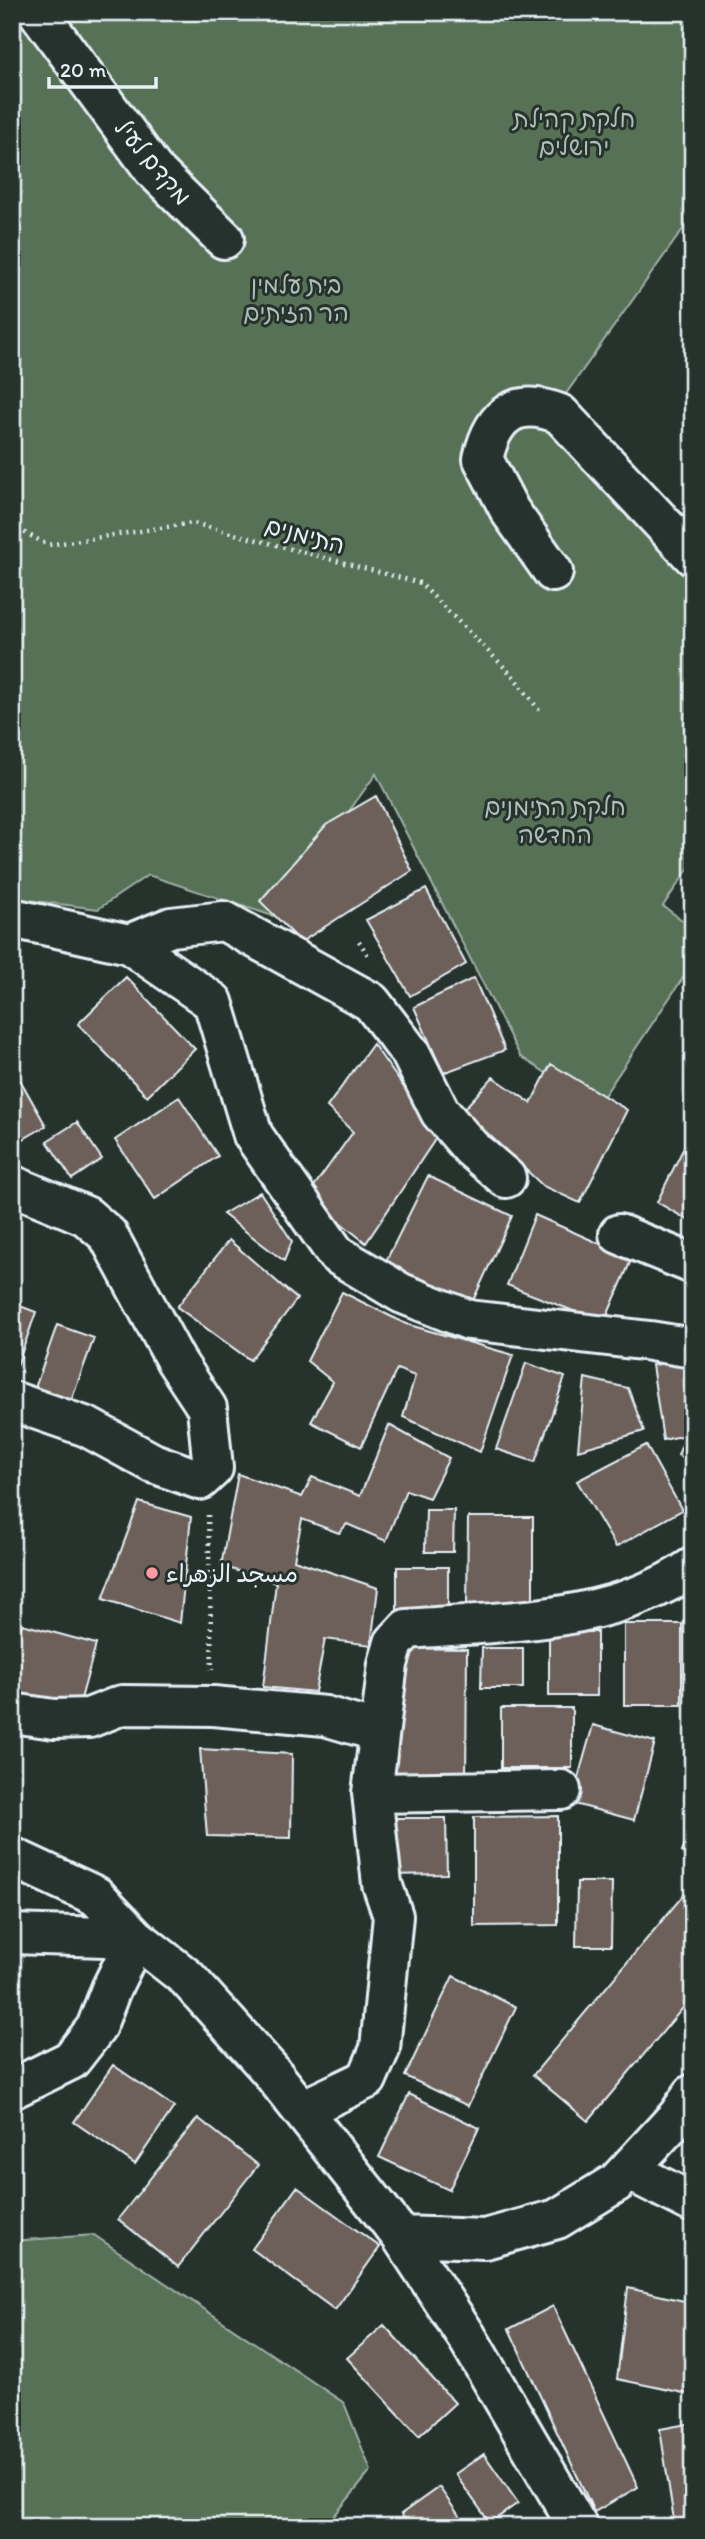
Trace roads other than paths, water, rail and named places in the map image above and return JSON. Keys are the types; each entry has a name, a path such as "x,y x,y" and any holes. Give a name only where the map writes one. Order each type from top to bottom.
{"street":[{"name":"מקדם לעיל","path":"38,12 153,169 224,239"},
{"path":"552,572 510,511 483,458 499,420 528,405 560,414 693,556"},
{"path":"12,918 129,944 213,1002 253,1135 336,1254 401,1293 469,1320 693,1348"},
{"path":"129,944 171,926 224,921 371,1002 411,1054 440,1112 471,1148 506,1178"},
{"path":"12,1185 86,1216 108,1235 176,1361 207,1408 213,1468 200,1480 153,1462 87,1427 12,1401"},
{"path":"619,1234 693,1264"},
{"path":"302,2110 367,2079 380,2049 393,1916 382,1884 372,1793 388,1664 394,1643 407,1629 573,1615 645,1594 693,1567"},
{"path":"12,1713 66,1719 89,1718 122,1705 213,1706 325,1716 379,1732"},
{"path":"372,1793 561,1790"},
{"path":"12,1857 96,1896 136,1938 187,1978 269,2068 401,2236 467,2337 578,2527"},
{"path":"12,1934 136,1938"},
{"path":"12,2089 72,2060 96,2028 111,1989 136,1938"},
{"path":"401,2236 485,2239 557,2219 617,2182 677,2117 693,2094"},
{"path":"628,2170 693,2203"}],"place":[{"name":"مسجد الزهراء","path":"152,1573"}],"park label":[{"name":"חלקת קהילת ירושלים","path":"574,132"},
{"name":"בית עלמין הר הזיתים","path":"296,298"},
{"name":"חלקת התימנים החדשה","path":"555,820"}]}
